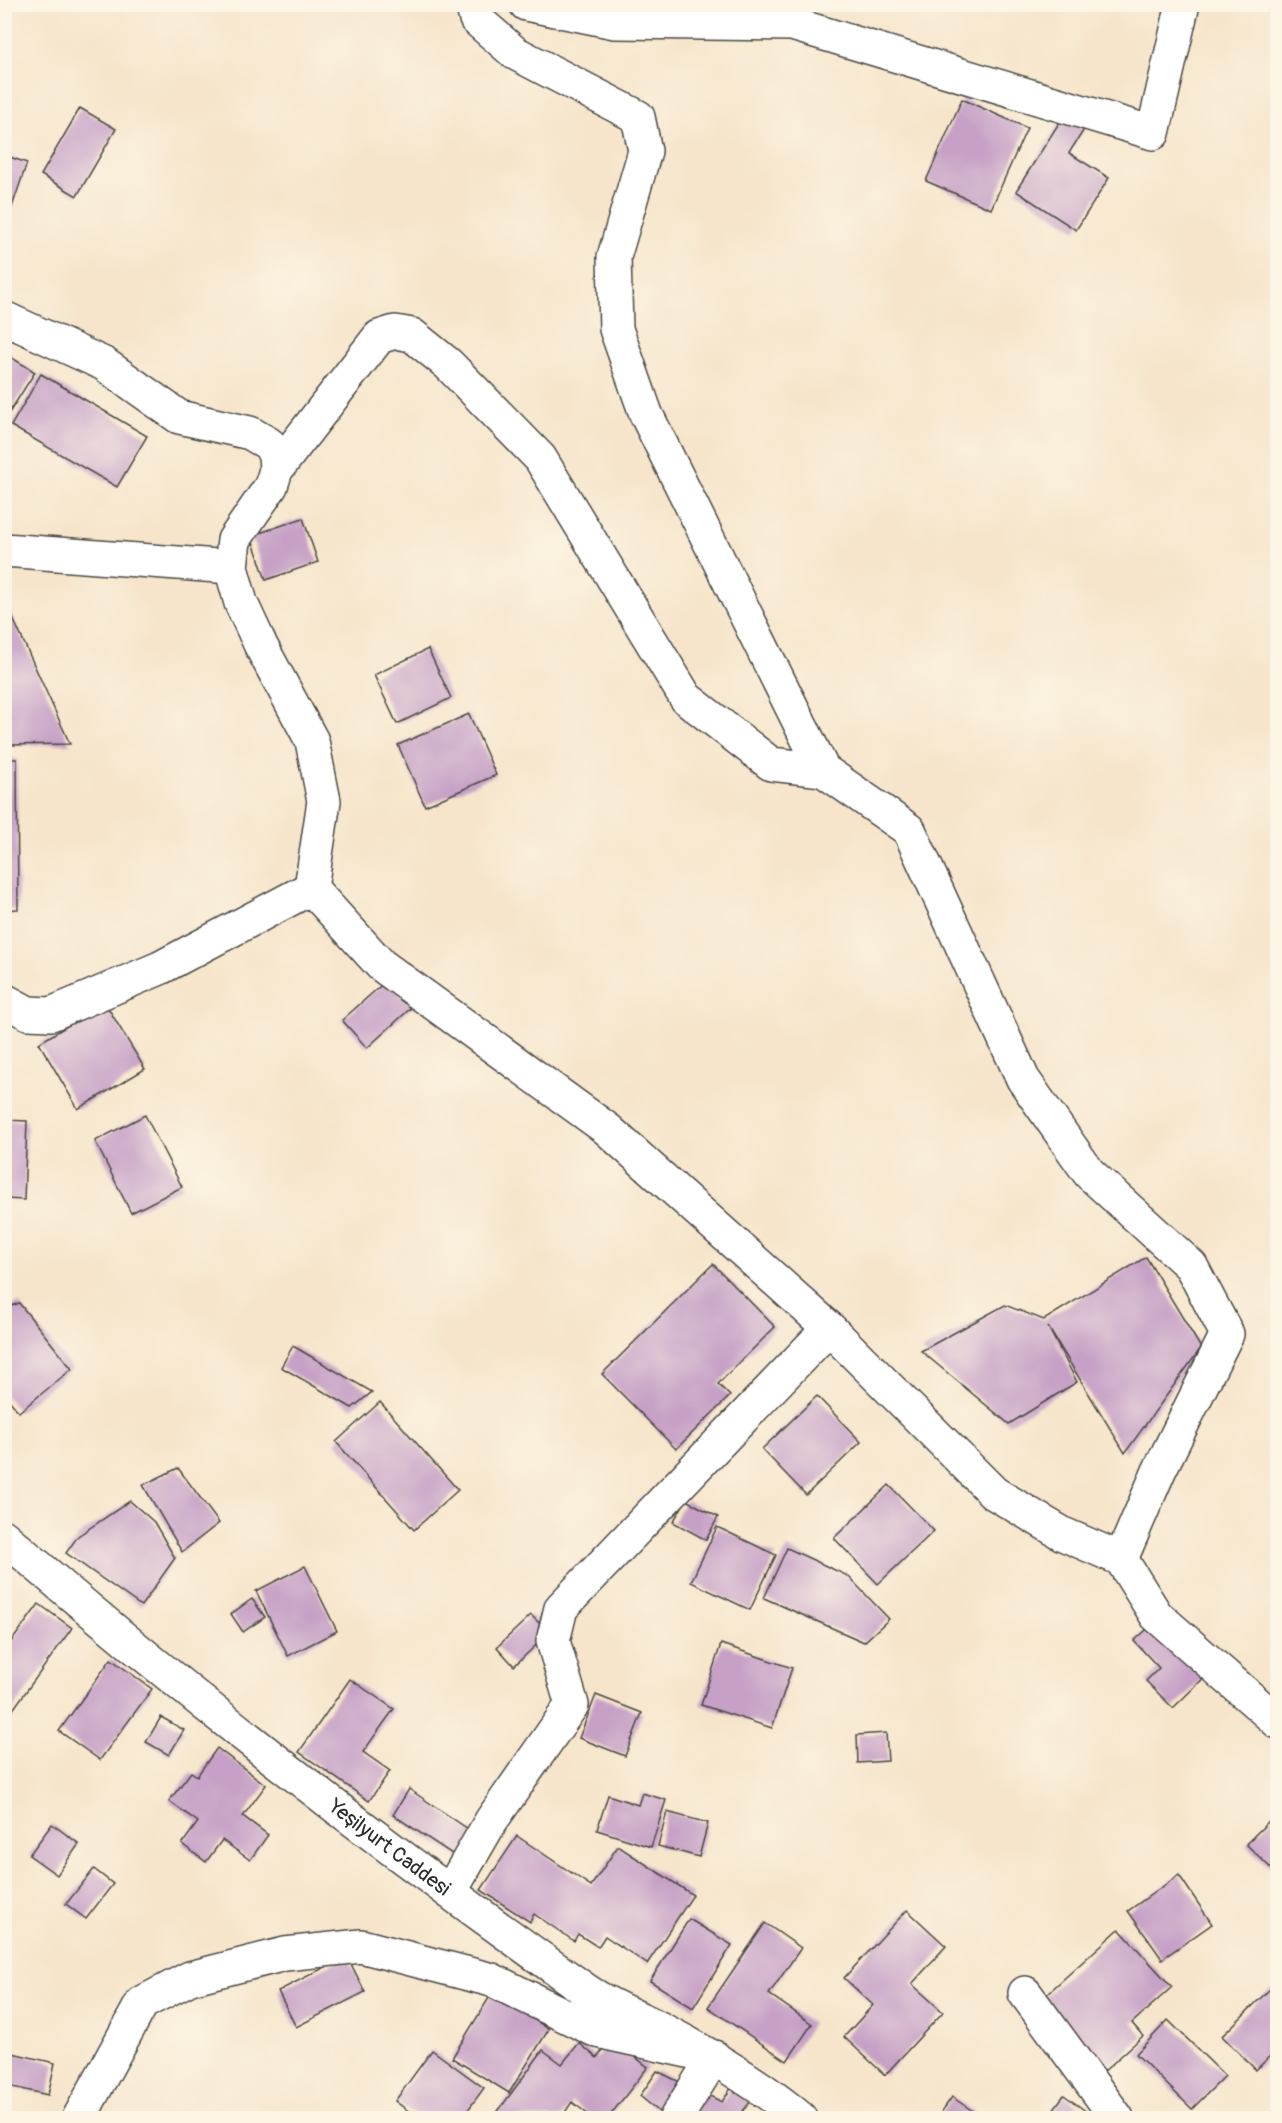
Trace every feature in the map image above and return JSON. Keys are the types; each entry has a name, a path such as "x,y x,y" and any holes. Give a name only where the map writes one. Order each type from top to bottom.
{"street":[{"path":"472,4 476,19 515,53 638,117 645,151 614,257 616,328 646,414 823,770"},
{"path":"526,4 615,22 794,14 1153,134 1183,4"},
{"path":"4,318 104,364 179,417 249,433 269,444 275,455 276,470"},
{"path":"311,888 324,801 312,741 261,646 241,603 231,567 234,540 271,486 276,470 379,337 395,332 412,335 448,364 540,458 686,698 771,764 823,770 909,830 1023,1079 1089,1173 1191,1266 1227,1334 1159,1471 1121,1559"},
{"path":"4,550 231,567"},
{"path":"4,1000 28,1013 51,1014 160,968 311,888"},
{"path":"311,888 381,964 607,1129 829,1328 993,1493 1063,1534 1121,1559 1156,1615 1278,1722"},
{"path":"450,1892 491,1821 572,1704 553,1641 561,1608 829,1328"},
{"name":"Yeşilyurt Caddesi","path":"4,1538 279,1764 587,1992 714,2057 757,2084 800,2118"},
{"path":"79,2118 142,2004 190,1978 285,1954 361,1946 492,1980 597,2031 714,2057 676,2118"},
{"path":"1025,1993 1117,2118"}],"building":[{"path":"962,99 1027,128 991,209 926,181"},
{"path":"80,108 116,129 77,196 41,175"},
{"path":"1064,115 1085,128 1069,153 1109,178 1076,230 1016,191"},
{"path":"4,155 27,163 5,227 4,227"},
{"path":"4,353 35,372 4,421"},
{"path":"41,374 147,436 117,487 11,426"},
{"path":"303,518 318,562 266,580 251,536"},
{"path":"11,614 70,744 4,745 4,617"},
{"path":"428,649 451,698 397,724 374,675"},
{"path":"469,714 496,775 425,806 398,745"},
{"path":"4,759 17,759 18,909 4,910"},
{"path":"387,980 412,1007 367,1048 342,1020"},
{"path":"105,1003 145,1069 78,1109 39,1043"},
{"path":"145,1115 182,1187 131,1213 95,1141"},
{"path":"5,1120 27,1121 24,1200 5,1199"},
{"path":"1146,1257 1201,1348 1125,1453 1048,1327 1077,1382 1009,1424 921,1351 1005,1305 1044,1320"},
{"path":"713,1264 775,1327 718,1384 730,1396 676,1449 602,1374"},
{"path":"4,1301 9,1307 19,1303 72,1369 19,1412 4,1394"},
{"path":"293,1346 372,1392 352,1408 281,1367"},
{"path":"817,1396 861,1442 806,1495 762,1449"},
{"path":"380,1402 458,1490 414,1530 336,1442"},
{"path":"178,1468 219,1523 182,1552 143,1485"},
{"path":"889,1485 934,1531 878,1584 834,1538"},
{"path":"686,1500 718,1517 706,1540 673,1522"},
{"path":"130,1501 154,1522 175,1558 141,1606 66,1553 78,1536"},
{"path":"717,1527 776,1555 750,1610 691,1582"},
{"path":"787,1548 848,1576 889,1619 864,1642 764,1598"},
{"path":"305,1566 337,1631 288,1656 256,1591"},
{"path":"252,1599 265,1617 243,1632 231,1614"},
{"path":"39,1604 72,1628 4,1722 4,1637 11,1642"},
{"path":"531,1615 549,1633 514,1666 497,1647"},
{"path":"1156,1621 1208,1674 1173,1708 1146,1681 1159,1668 1134,1641"},
{"path":"721,1644 792,1668 772,1728 701,1705"},
{"path":"111,1659 152,1689 100,1760 59,1731"},
{"path":"350,1679 394,1709 363,1752 390,1771 369,1801 299,1752"},
{"path":"596,1695 642,1713 625,1756 579,1738"},
{"path":"161,1717 184,1730 169,1755 146,1742"},
{"path":"886,1733 888,1761 858,1763 857,1735"},
{"path":"217,1748 266,1785 243,1816 268,1835 250,1860 222,1840 206,1862 182,1844 198,1822 169,1801 191,1772 197,1776"},
{"path":"409,1789 474,1833 458,1858 393,1815"},
{"path":"642,1793 666,1800 651,1847 597,1830 608,1795 638,1805"},
{"path":"667,1812 708,1823 699,1857 658,1846"},
{"path":"1278,1812 1278,1875 1246,1844"},
{"path":"52,1824 79,1844 57,1875 29,1855"},
{"path":"517,1836 591,1886 618,1846 693,1895 647,1964 605,1936 598,1947 578,1934 574,1941 534,1914 530,1922 481,1890"},
{"path":"94,1869 113,1884 86,1919 66,1904"},
{"path":"1179,1875 1212,1924 1162,1959 1128,1911"},
{"path":"907,1910 946,1946 912,1984 943,2012 885,2075 844,2037 873,2005 844,1978"},
{"path":"689,1919 732,1945 693,2008 650,1981"},
{"path":"765,1923 801,1948 769,1994 812,2024 787,2061 708,2007"},
{"path":"1119,1929 1172,1987 1132,2023 1143,2036 1101,2074 1037,2003"},
{"path":"347,1956 365,1992 296,2027 278,1991"},
{"path":"1271,1988 1278,1995 1278,2048 1256,2070 1222,2036"},
{"path":"492,1993 549,2029 509,2093 452,2058"},
{"path":"1168,2020 1225,2076 1192,2109 1136,2054"},
{"path":"611,2039 648,2067 608,2118 593,2118 572,2102 561,2118 493,2118 543,2050 562,2064 579,2043 597,2058"},
{"path":"432,2050 484,2088 462,2118 418,2118 395,2101"},
{"path":"4,2051 55,2063 48,2095 4,2085"},
{"path":"657,2071 684,2084 663,2115 640,2096"},
{"path":"731,2088 751,2101 738,2117 741,2118 686,2118 704,2093 722,2102"},
{"path":"1064,2095 1095,2118 1047,2118"},
{"path":"952,2097 983,2118 937,2118"}]}
